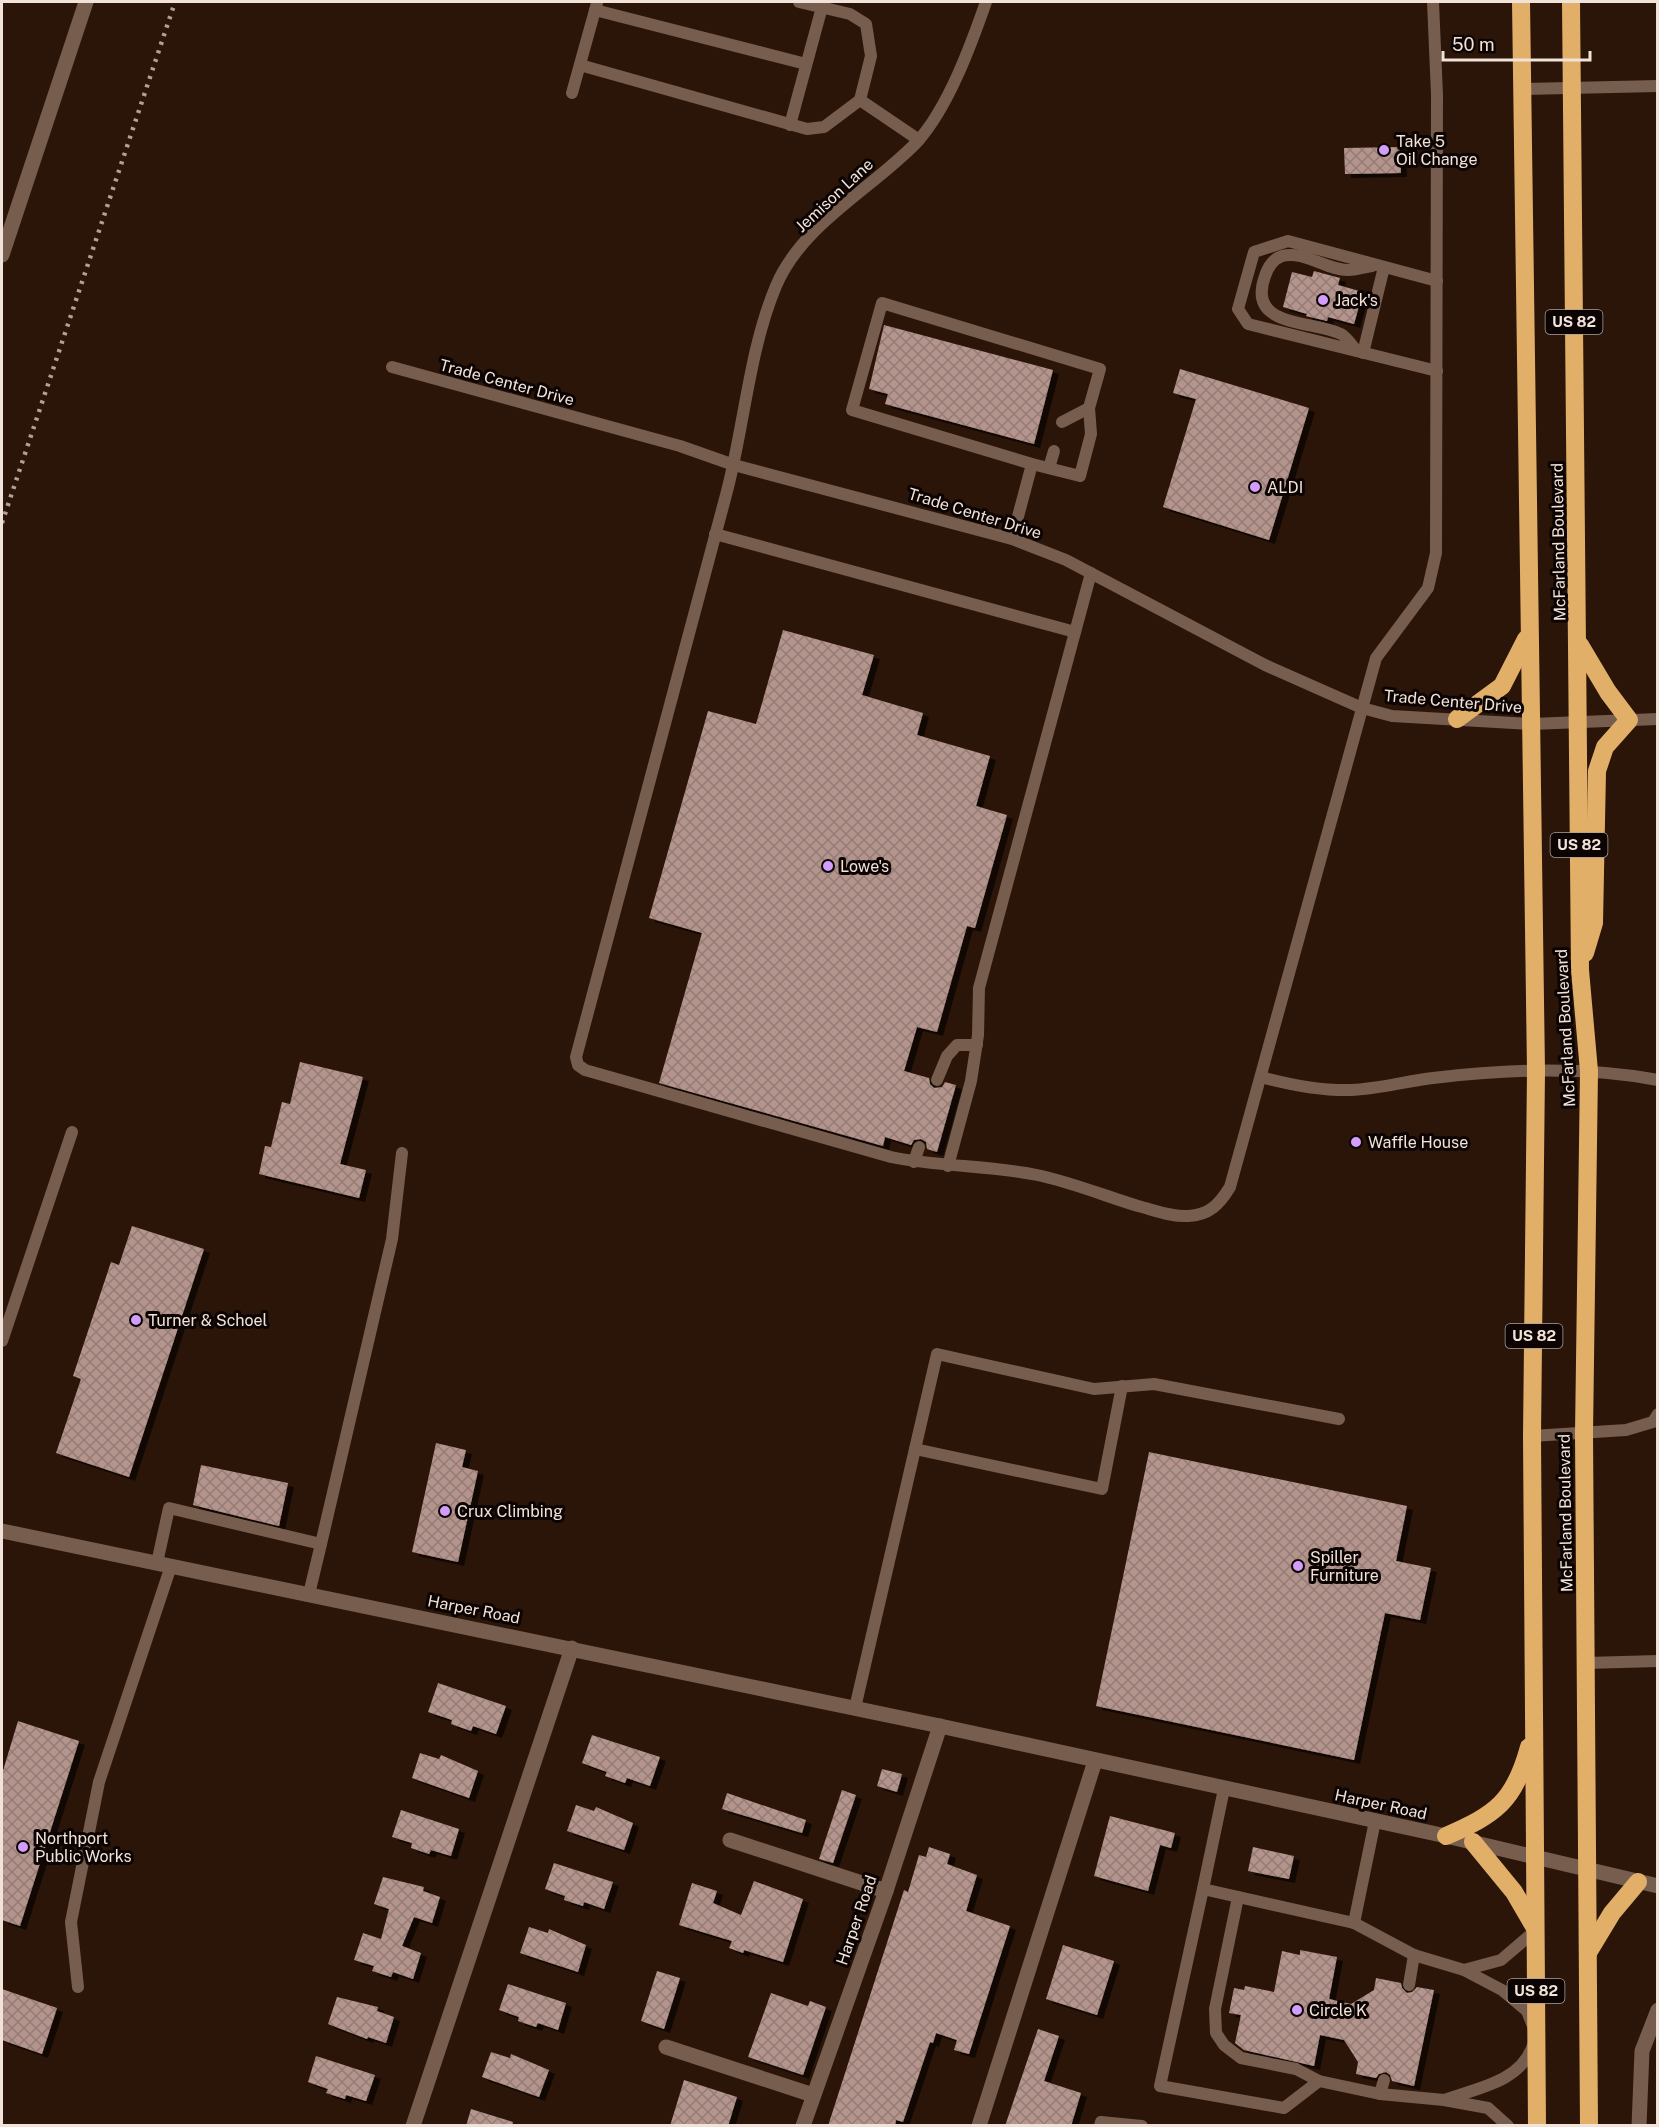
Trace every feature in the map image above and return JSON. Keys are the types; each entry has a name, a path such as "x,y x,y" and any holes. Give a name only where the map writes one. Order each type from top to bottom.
{"highway":[{"name":"McFarland Boulevard","path":"1521,2 1528,635 1536,1071 1533,1436 1537,2126"},
{"name":"McFarland Boulevard","path":"1571,2 1579,643 1580,970 1589,1071 1584,1434 1589,2126"},
{"path":"1457,719 1502,686 1516,664 1528,635"},
{"path":"1579,643 1608,692 1629,720 1605,747 1598,771 1594,922 1580,970"},
{"path":"1446,1836 1483,1820 1508,1798 1523,1769 1535,1722"},
{"path":"1473,1842 1514,1892 1536,1930"},
{"path":"1588,1952 1612,1913 1638,1882"}],"street":[{"path":"2,255 86,2"},
{"name":"Harper Road","path":"2,1531 940,1726 1473,1842 1658,1886"},
{"path":"413,2126 572,1648"},
{"name":"Harper Road","path":"803,2126 886,1892 940,1726"},
{"path":"979,2126 1095,1761"},
{"path":"730,1840 886,1892"},
{"path":"1639,2126 1642,2051 1658,2010"},
{"path":"666,2047 813,2095"}],"lane":[{"path":"580,65 790,125 807,129 824,127 860,100 871,56 866,24 850,14 799,2"},
{"name":"Jemison Lane","path":"914,1162 585,1070 578,1065 576,1057 734,465 762,334 776,285 800,249 827,221 919,140 956,81 986,2"},
{"path":"919,1147 914,1162 1038,1175 1164,1214 1186,1216 1205,1214 1220,1203 1230,1187 1376,658 1428,588 1436,553 1437,95 1433,2"},
{"path":"572,93 596,5 806,64"},
{"path":"790,125 822,7"},
{"path":"1522,89 1572,86 1658,86"},
{"path":"860,100 919,140"},
{"path":"1437,281 1288,241 1254,252 1238,309 1248,324 1437,371"},
{"path":"1360,352 1343,335 1278,317 1266,310 1262,295 1264,277 1272,261 1283,256 1294,256 1348,270 1380,266"},
{"path":"1360,352 1380,266"},
{"path":"882,303 1100,369 1089,408 1091,434 1080,476 1032,464 852,410 882,303"},
{"name":"Trade Center Drive","path":"392,367 680,446 734,465 1012,539 1091,573 1265,665 1362,708 1392,716 1531,724 1658,719"},
{"path":"1062,422 1089,408"},
{"path":"1049,468 1054,451"},
{"path":"1012,539 1032,464"},
{"path":"716,534 1075,632"},
{"path":"948,1166 971,1081 977,1045 979,988 1091,573"},
{"path":"937,1080 947,1056 957,1045 977,1045"},
{"path":"1261,1077 1299,1087 1352,1090 1433,1077 1536,1071 1589,1071 1658,1080"},
{"path":"2,1341 72,1132"},
{"path":"309,1594 392,1239 402,1153"},
{"path":"855,1708 937,1354 1094,1389 1154,1384 1339,1419"},
{"path":"915,1449 1102,1489 1122,1386"},
{"path":"1533,1436 1626,1430 1653,1422 1658,1414"},
{"path":"78,1987 71,1922 99,1782 164,1565 169,1508 321,1544"},
{"path":"1586,1663 1658,1661"},
{"path":"1224,1789 1160,2086 1284,2108 1319,2081"},
{"path":"1354,1923 1375,1821"},
{"path":"1203,1889 1354,1923 1414,1955 1464,1970 1502,1990 1527,2011 1536,2033 1529,2057 1510,2077 1444,2100"},
{"path":"1238,1897 1215,2009 1216,2033 1224,2045 1240,2058 1296,2069 1319,2081 1380,2094 1444,2100 1488,2108 1508,2126"},
{"path":"1464,1970 1501,1960 1536,1930"},
{"path":"1409,1985 1414,1955"},
{"path":"1380,2094 1384,2080"},
{"path":"1100,2126 1101,2122 1143,2126"}],"building":[{"path":"1400,147 1401,173 1345,174 1344,148"},
{"name":"Jack's","path":"1314,271 1340,278 1338,285 1363,292 1354,324 1328,317 1327,321 1306,316 1307,314 1283,307 1292,272 1312,277"},
{"path":"884,325 1053,370 1034,444 885,404 888,394 869,389"},
{"path":"1180,369 1309,408 1269,540 1163,507 1196,399 1173,393"},
{"name":"Lowe's","path":"783,630 874,655 862,695 923,713 917,735 990,756 976,806 1007,815 975,928 967,926 937,1032 917,1027 904,1071 929,1078 934,1088 942,1087 945,1082 956,1085 937,1152 927,1149 926,1142 921,1139 914,1140 911,1145 885,1137 883,1146 659,1083 702,933 649,918 708,711 756,724"},
{"path":"300,1062 363,1077 340,1164 366,1170 359,1198 259,1174 265,1146 271,1147 282,1102 290,1104"},
{"name":"Turner & Schoel","path":"132,1226 204,1249 129,1477 56,1453 81,1379 73,1376 111,1262 119,1265"},
{"name":"Crux Climbing","path":"436,1443 466,1450 462,1467 478,1471 458,1562 412,1552"},
{"path":"1149,1452 1407,1506 1396,1561 1431,1568 1420,1620 1385,1613 1354,1760 1096,1706"},
{"path":"201,1465 288,1483 279,1526 193,1505"},
{"path":"438,1683 506,1706 496,1734 473,1726 471,1731 451,1724 452,1720 428,1712"},
{"name":"Northport Public Works","path":"18,1721 79,1741 20,1926 2,1920 2,1774"},
{"path":"592,1735 660,1757 650,1786 627,1778 625,1783 605,1776 607,1772 582,1763"},
{"path":"420,1753 439,1759 441,1755 478,1771 469,1798 412,1778"},
{"path":"882,1769 902,1774 897,1792 877,1786"},
{"path":"842,1790 856,1795 833,1863 819,1859"},
{"path":"727,1793 806,1820 802,1833 722,1809"},
{"path":"576,1805 594,1811 596,1807 633,1823 624,1850 567,1831"},
{"path":"401,1810 459,1829 451,1856 431,1850 429,1854 411,1848 412,1843 392,1837"},
{"path":"1110,1816 1175,1833 1171,1848 1160,1845 1148,1891 1094,1876"},
{"path":"929,1847 950,1854 947,1864 977,1875 966,1911 1010,1926 969,2054 954,2050 957,2040 936,2033 933,2043 930,2042 903,2122 896,2120 895,2126 828,2126 904,1890 908,1892 919,1855 926,1857"},
{"path":"1253,1847 1294,1856 1289,1879 1248,1871"},
{"path":"554,1863 613,1882 604,1909 584,1902 583,1906 564,1900 565,1896 545,1889"},
{"path":"383,1877 424,1887 423,1891 440,1897 432,1923 414,1917 402,1946 421,1953 413,1979 393,1972 391,1977 372,1971 374,1966 354,1960 363,1933 381,1939 389,1909 374,1904"},
{"path":"754,1881 803,1899 783,1962 744,1950 743,1953 729,1948 732,1941 679,1925 692,1883 717,1891 713,1903 741,1915"},
{"path":"529,1927 548,1933 549,1929 586,1945 578,1972 520,1953"},
{"path":"1063,1945 1114,1961 1097,2015 1046,1999"},
{"path":"1300,1950 1337,1957 1329,1999 1351,2004 1374,1990 1376,1978 1401,1983 1407,1993 1417,1987 1434,1990 1414,2086 1392,2081 1386,2072 1379,2074 1376,2078 1356,2074 1358,2062 1344,2040 1320,2035 1314,2066 1244,2050 1235,2043 1241,2015 1229,2013 1234,1988 1244,1990 1245,1986 1274,1992 1282,1951 1300,1955"},
{"path":"657,1971 680,1978 664,2029 641,2021"},
{"path":"508,1984 566,2003 558,2030 538,2023 536,2027 518,2021 519,2017 499,2010"},
{"path":"2,1989 57,2008 42,2054 2,2040"},
{"path":"771,1993 808,2006 810,2001 826,2007 803,2075 748,2057"},
{"path":"337,1997 378,2007 377,2011 394,2017 386,2043 368,2037 367,2039 328,2024"},
{"path":"1038,2029 1059,2036 1044,2081 1081,2093 1071,2126 1005,2126"},
{"path":"491,2052 510,2058 511,2054 549,2070 539,2097 482,2077"},
{"path":"316,2056 375,2075 366,2101 346,2095 345,2099 326,2093 328,2089 308,2082"},
{"path":"684,2080 737,2097 728,2126 670,2126"},
{"path":"471,2109 513,2122 512,2126 466,2126"}],"railway":[{"path":"2,523 175,2"}],"place":[{"name":"Take 5 Oil Change","path":"1384,150"},
{"name":"Jack's","path":"1323,300"},
{"name":"ALDI","path":"1255,487"},
{"name":"Lowe's","path":"828,866"},
{"name":"Waffle House","path":"1356,1142"},
{"name":"Turner & Schoel","path":"136,1320"},
{"name":"Crux Climbing","path":"445,1511"},
{"name":"Spiller Furniture","path":"1298,1566"},
{"name":"Northport Public Works","path":"23,1847"},
{"name":"Circle K","path":"1297,2010"}]}
